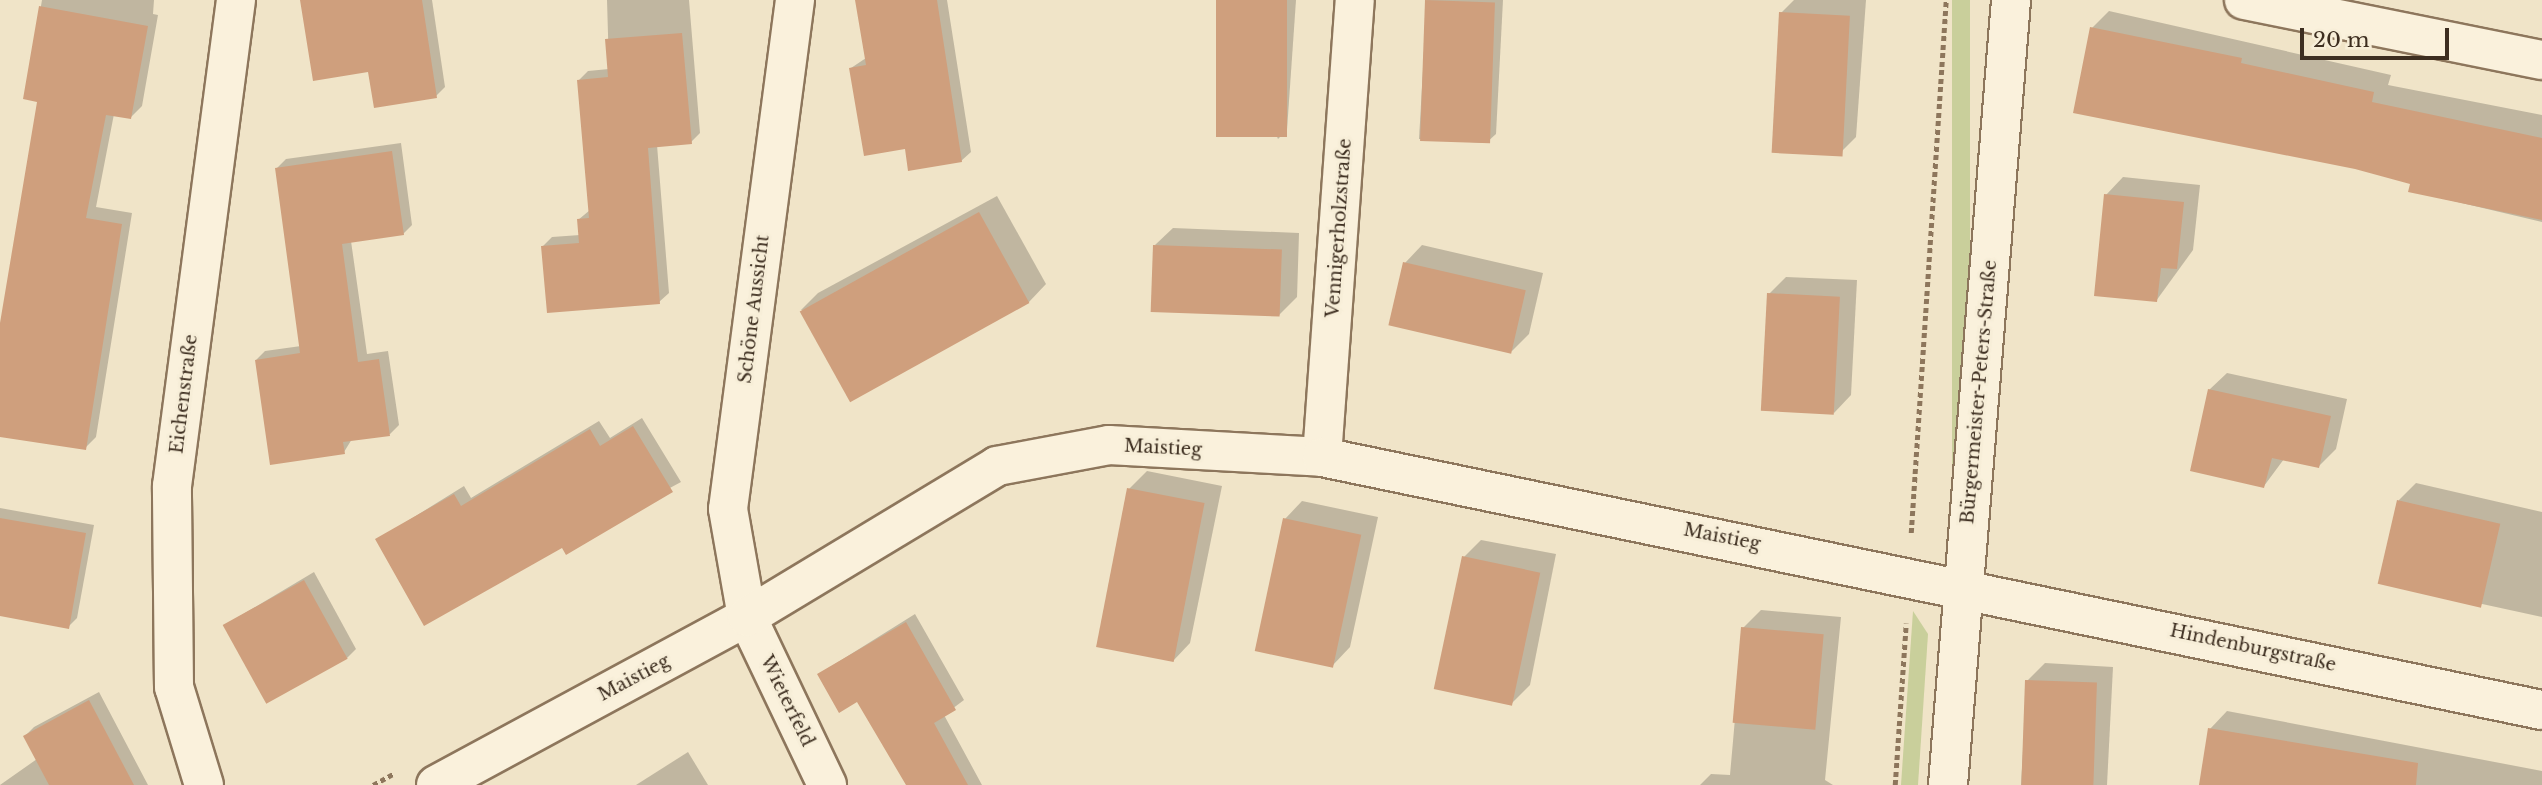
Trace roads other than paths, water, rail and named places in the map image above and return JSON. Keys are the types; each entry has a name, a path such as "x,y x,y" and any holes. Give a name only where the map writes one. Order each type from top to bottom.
{"street":[{"name":"Eichenstraße","path":"204,785 174,687 172,486 236,0"},
{"name":"Schöne Aussicht","path":"747,617 728,509 795,0"},
{"name":"Vennigerholzstraße","path":"1322,457 1355,0"},
{"name":"Bürgermeister-Peters-Straße","path":"1948,785 2011,0"},
{"path":"2244,0 2542,60"},
{"name":"Maistieg","path":"436,785 747,617 998,466 1109,445 1322,457 1963,585"},
{"name":"Hindenburgstraße","path":"1963,585 2542,710"},
{"name":"Wieterfeld","path":"747,617 827,785"}]}
